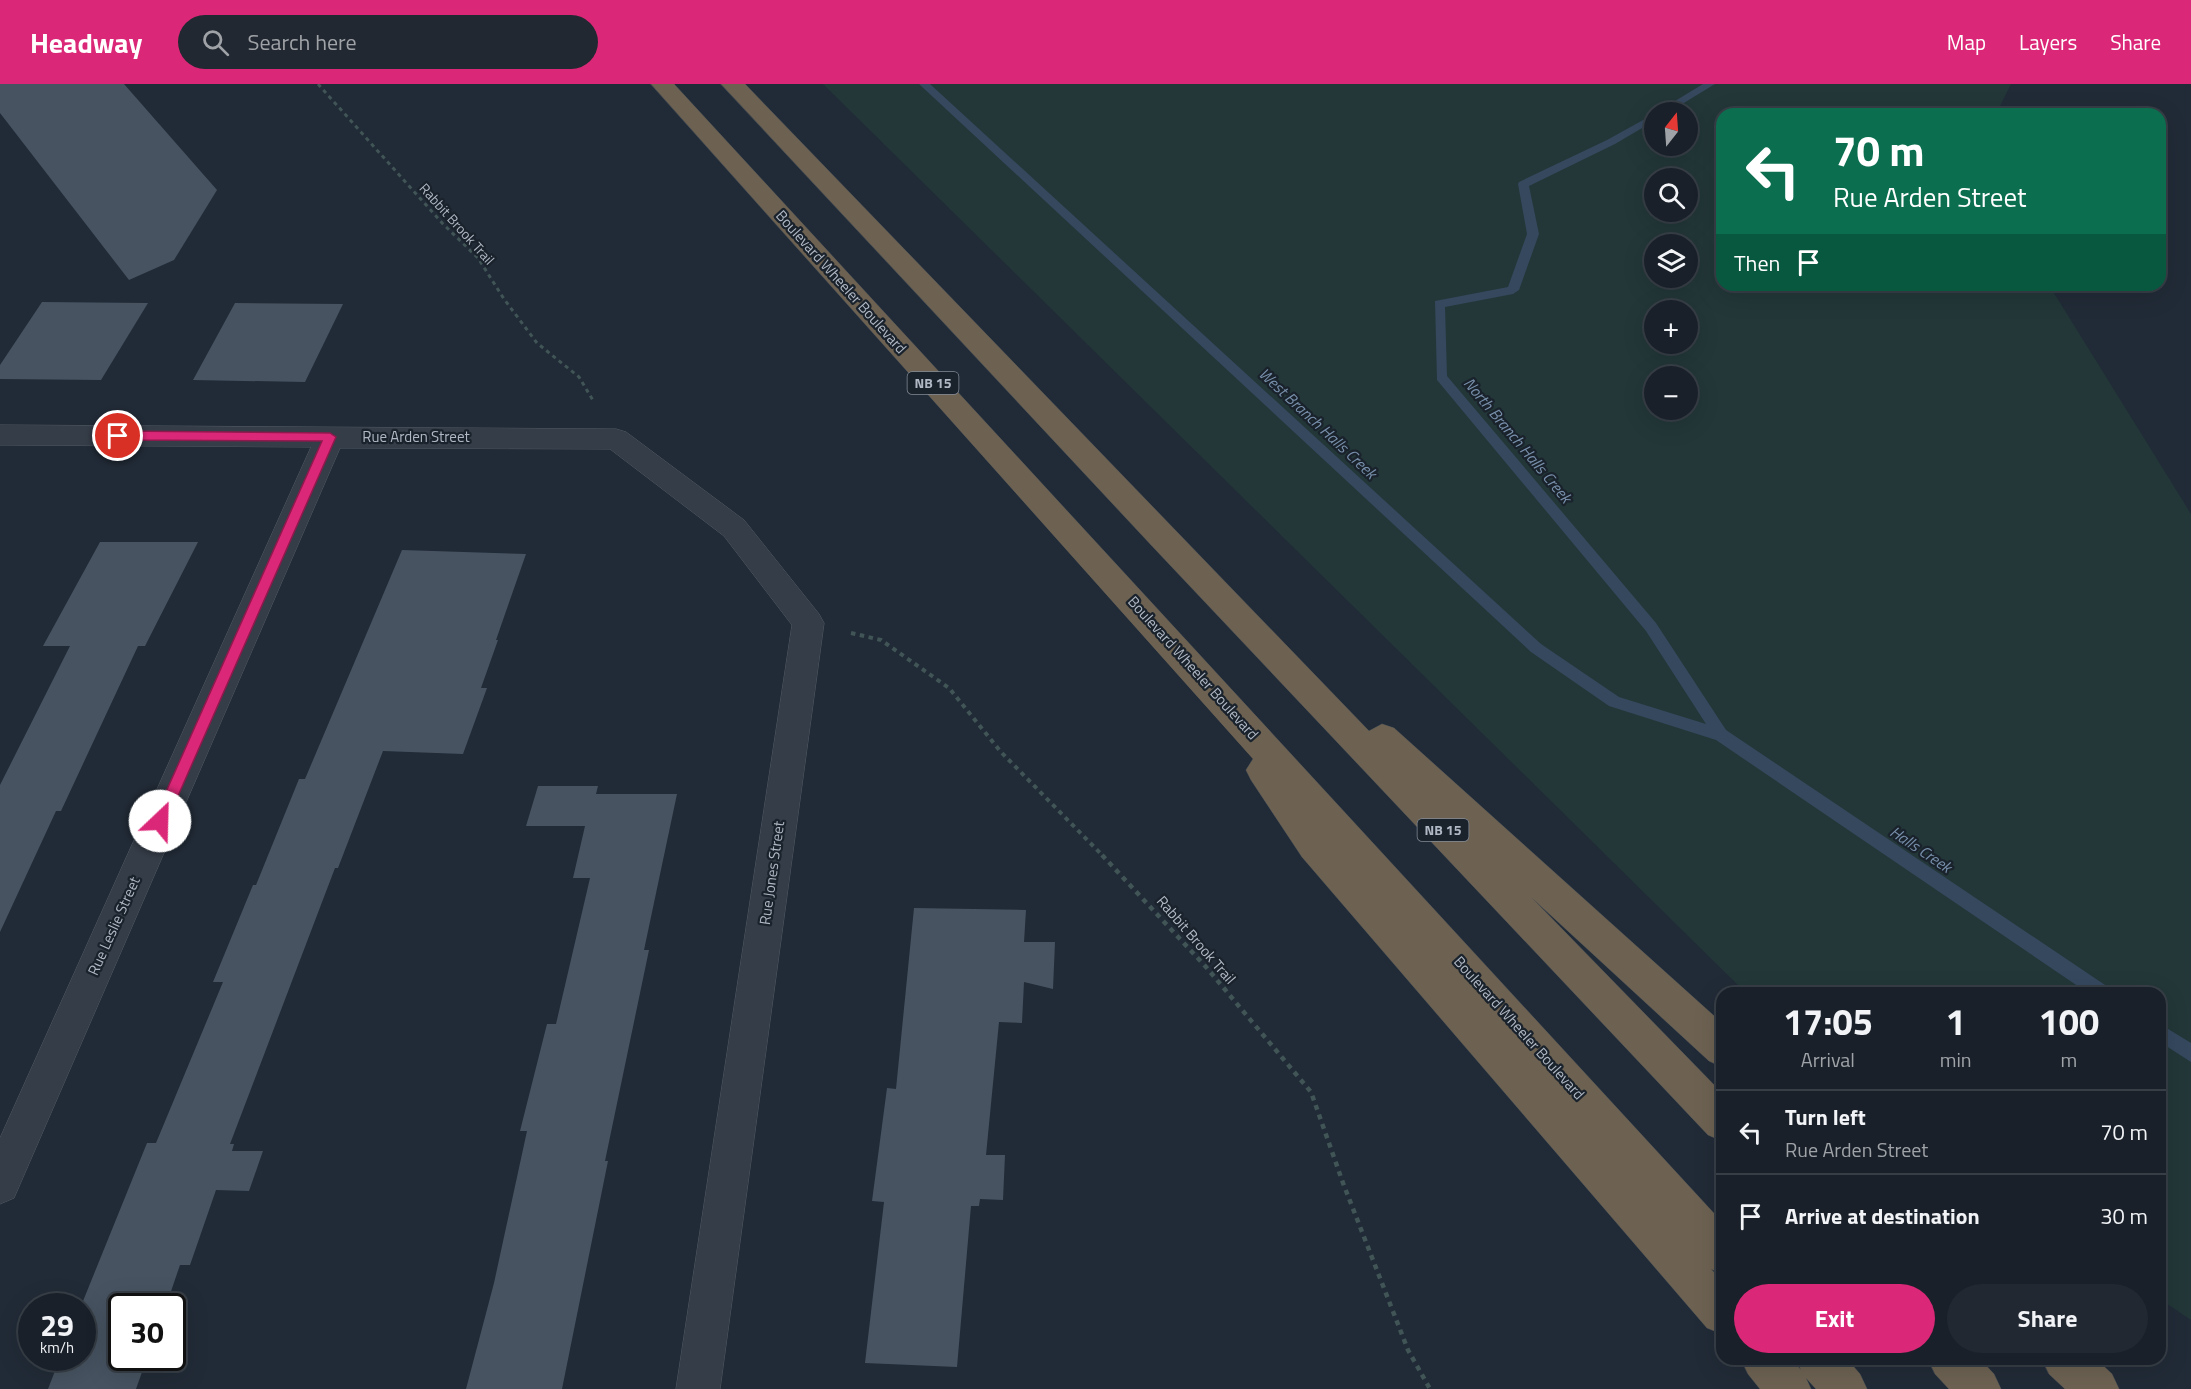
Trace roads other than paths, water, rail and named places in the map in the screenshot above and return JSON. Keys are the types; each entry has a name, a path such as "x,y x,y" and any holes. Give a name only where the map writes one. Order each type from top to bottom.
{"highway":[{"name":"Boulevard Wheeler Boulevard","path":"662,84 1716,1246"},
{"name":"NB 15","path":"732,84 1716,1116"},
{"path":"1164,539 1716,1043"},
{"path":"1204,681 1314,846 1716,1306"},
{"path":"1767,1365 1789,1389"},
{"path":"1823,1365 1845,1389"},
{"path":"1956,1365 1978,1389"},
{"path":"2071,1365 2097,1389"}],"street":[{"name":"Rue Arden Street","path":"0,435 616,438 734,528 808,622"},
{"name":"Rue Leslie Street","path":"0,1184 330,437"},
{"name":"Rue Jones Street","path":"698,1389 808,622"}],"waterway":[{"name":"West Branch Halls Creek","path":"924,84 1536,648 1614,702 1721,735"},
{"name":"North Branch Halls Creek","path":"1679,102 1710,84"},
{"name":"North Branch Halls Creek","path":"1644,123 1611,142 1523,184 1533,234 1513,290 1439,304 1441,377 1651,627 1721,735"},
{"name":"Halls Creek","path":"1721,735 2093,987"},
{"name":"Halls Creek","path":"2166,1036 2191,1053"}]}
